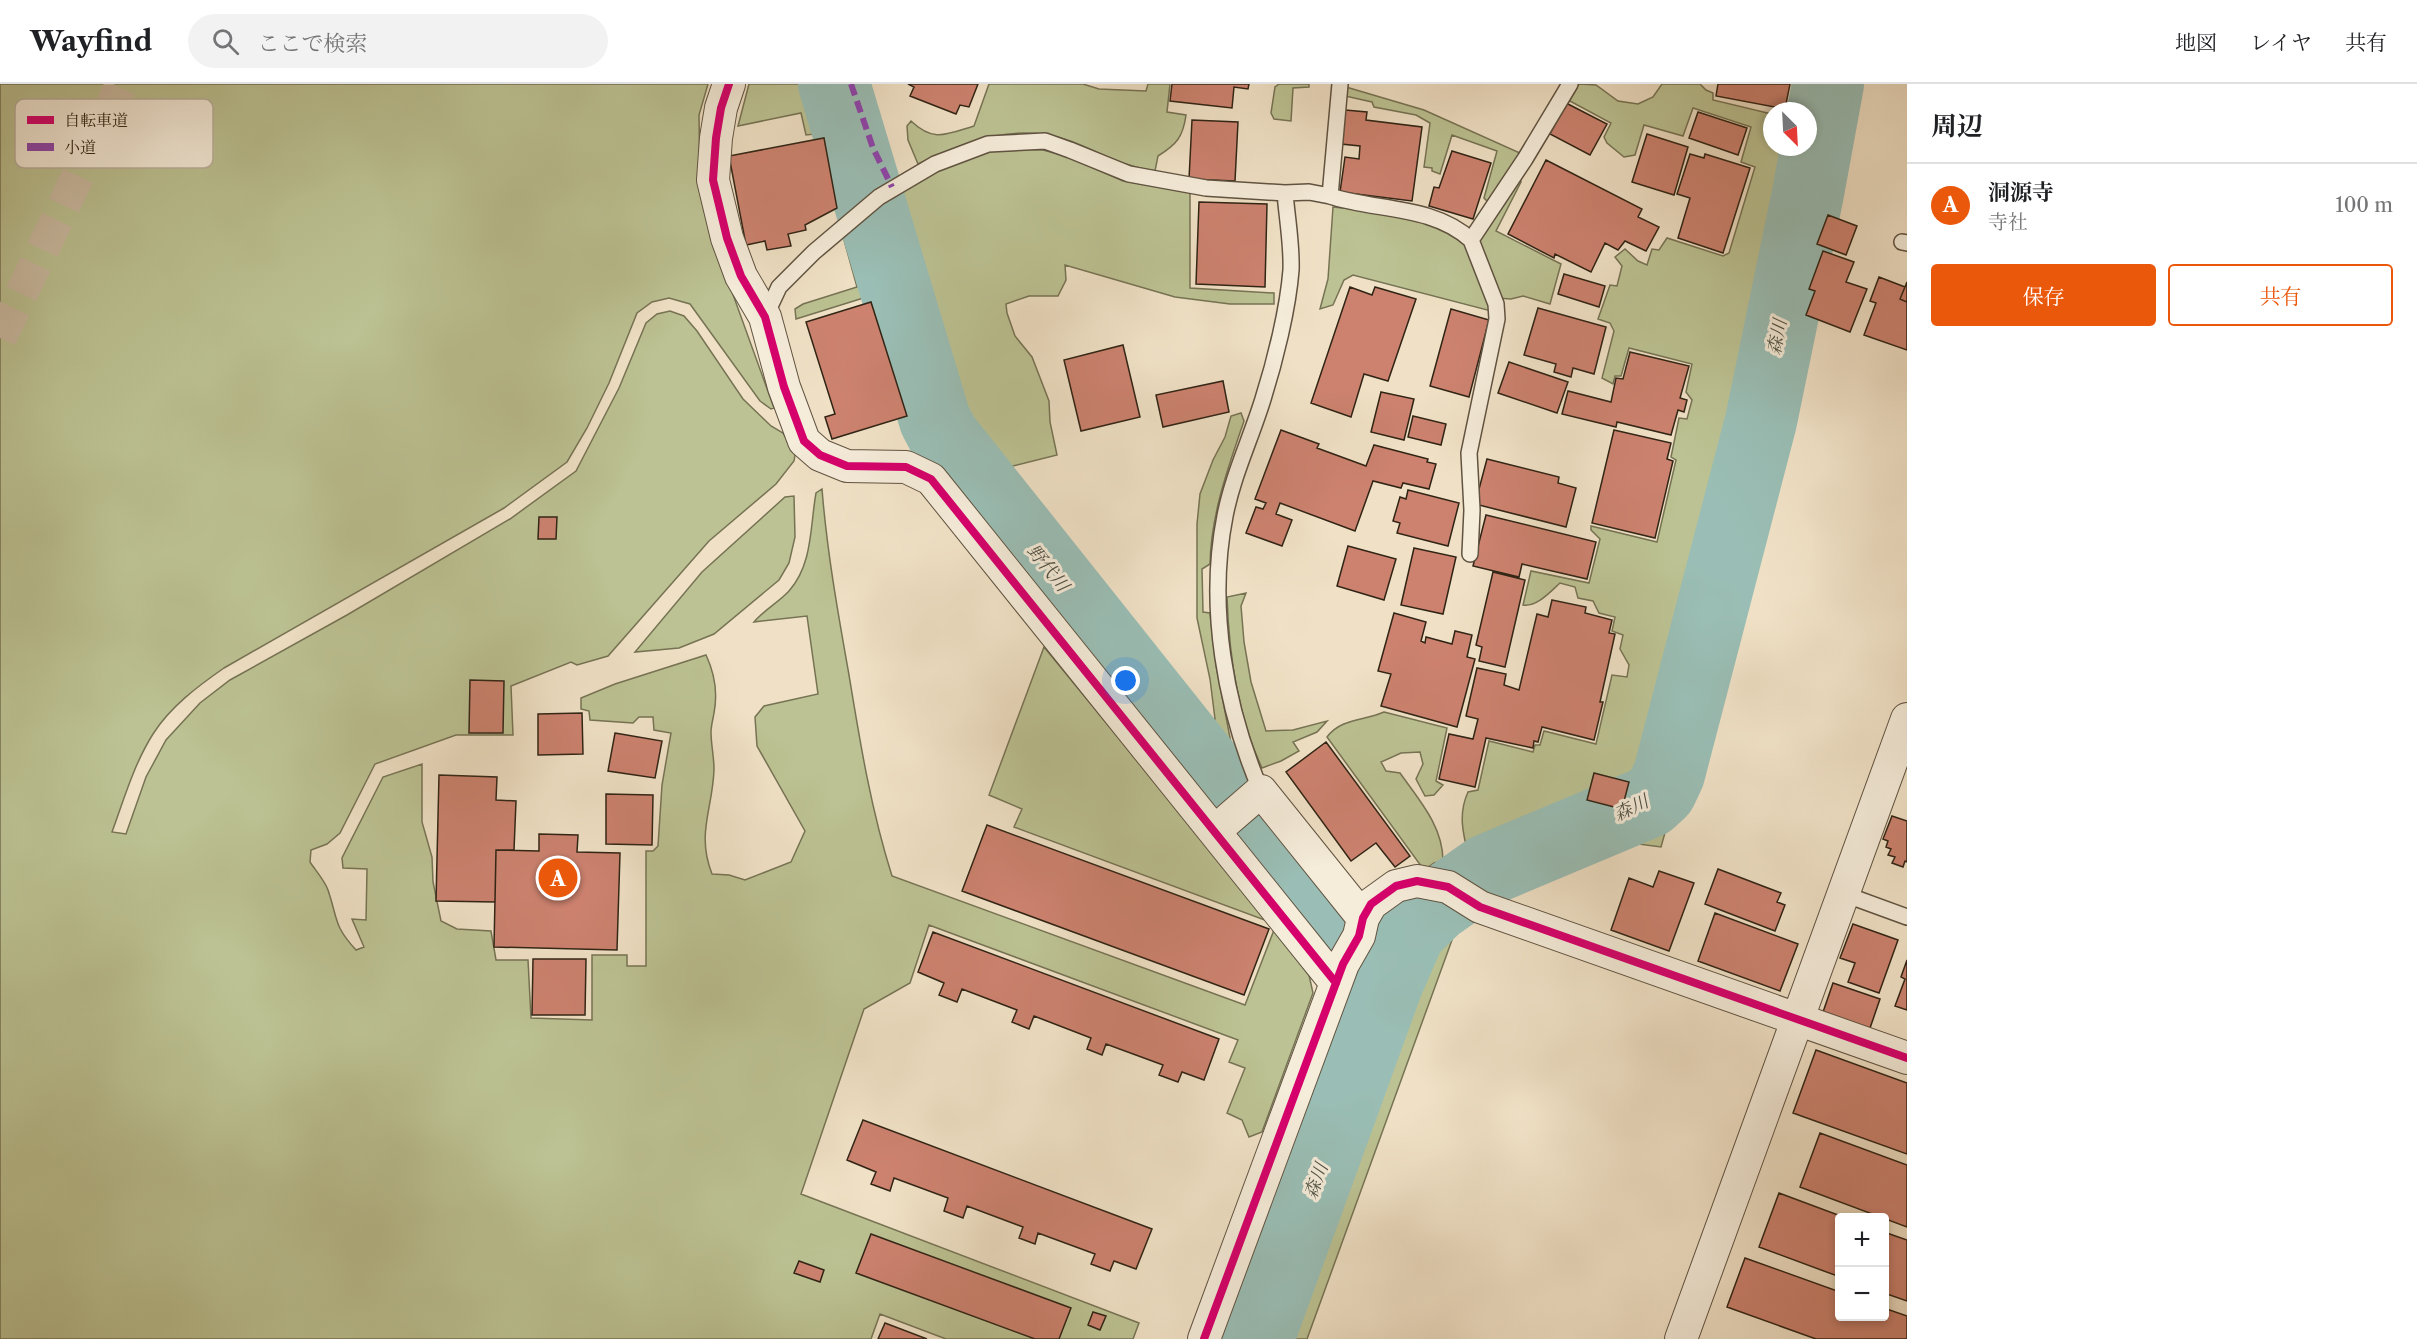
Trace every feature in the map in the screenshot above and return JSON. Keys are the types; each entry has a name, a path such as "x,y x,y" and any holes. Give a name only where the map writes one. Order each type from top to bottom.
{"street":[{"path":"729,84 721,108 713,180 727,238 741,276 765,318 784,387 804,441 820,455 847,466 906,467 932,479 1239,811 1361,927"},
{"path":"1681,1339 1907,719"},
{"path":"1239,811 1340,973"},
{"path":"1204,1339 1340,973 1371,904 1396,886 1417,881 1457,892 1480,907 1907,1058"}],"lane":[{"path":"1330,195 1340,84"},
{"path":"1471,240 1525,159 1570,84"},
{"path":"765,318 780,287 814,252 879,197 935,164 961,152 988,144 1045,141 1129,174 1206,188 1285,193 1309,192 1330,195 1346,201 1419,213 1460,230 1471,240 1496,304 1497,319 1469,453 1472,510 1470,554"},
{"path":"1239,811 1244,752 1224,664 1218,585 1225,516 1234,482 1263,398 1284,312 1291,269 1285,193"},
{"path":"1844,894 1907,916"}],"green space":[{"path":"0,84 708,84 699,115 700,181 714,242 774,408 771,409 760,401 690,304 669,298 652,302 637,313 609,383 567,462 504,508 224,668 195,690 176,706 146,745 112,832 126,834 146,777 166,740 200,703 230,680 347,615 510,519 576,471 619,388 646,323 657,314 670,311 684,316 697,331 743,399 771,426 783,433 795,455 794,461 776,484 709,541 608,656 577,665 571,662 511,686 513,735 456,735 375,764 340,833 327,844 311,850 310,862 327,887 337,922 343,934 356,950 364,947 352,919 366,920 367,869 343,868 342,858 383,777 422,764 422,822 432,857 433,882 441,921 457,929 491,931 496,960 528,960 531,1018 592,1020 592,955 627,955 627,966 646,966 646,851 653,851 658,846 662,785 671,733 654,730 653,717 639,717 633,723 590,720 589,711 581,709 581,698 615,684 706,655 714,676 716,690 711,732 713,783 705,833 707,859 712,874 729,875 745,880 791,862 805,831 757,746 755,717 764,706 818,694 807,616 754,622 785,595 797,580 807,557 816,493 822,489 833,582 862,751 878,826 892,876 1245,1005 1274,930 1309,975 1313,993 1262,1132 1249,1137 1242,1120 1227,1113 1245,1068 1229,1062 1238,1040 929,925 910,983 864,1009 801,1194 1139,1323 1133,1339 946,1339 880,1314 871,1339 0,1339"},
{"path":"749,84 825,84 861,201 840,218 824,133 806,135 801,113 738,126"},
{"path":"841,84 861,84 868,111 895,177 873,190"},
{"path":"989,84 1083,84 1099,89 1146,91 1148,84 1170,84 1167,112 1186,115 1185,123 1178,139 1158,156 1155,171 1122,163 1073,142 1033,133 1013,133 975,141 918,164 908,140 907,126 911,121 927,132 941,135 974,126"},
{"path":"1279,84 1309,84 1309,87 1293,88 1291,121 1274,119 1271,113 1275,87"},
{"path":"1579,84 1596,85 1618,101 1638,104 1653,97 1662,84 1700,84 1713,93 1713,100 1763,112 1763,156 1805,156 1750,425 1660,774 1650,794 1627,809 1574,829 1570,826 1493,856 1470,862 1463,827 1463,810 1468,792 1478,790 1489,741 1533,752 1535,745 1540,745 1544,731 1596,744 1612,675 1627,677 1629,665 1620,649 1623,635 1612,631 1615,617 1599,613 1593,601 1578,598 1575,587 1560,583 1533,604 1523,605 1531,571 1589,583 1600,539 1591,530 1591,526 1657,542 1676,460 1671,457 1679,418 1687,419 1692,400 1686,392 1692,364 1629,348 1621,376 1615,376 1613,384 1602,378 1614,331 1610,323 1598,319 1610,285 1617,286 1622,266 1615,257 1625,249 1638,261 1647,265 1652,249 1659,250 1667,238 1723,256 1729,253 1755,167 1741,162 1751,127 1693,108 1683,136 1644,125 1635,155 1624,157 1607,143 1604,137 1611,123 1568,100"},
{"path":"1799,84 1818,84 1815,102 1795,102"},
{"path":"1832,84 1843,84 1821,207 1809,202"},
{"path":"1346,87 1424,110 1520,153 1490,204 1484,198 1497,151 1452,135 1440,174 1432,171 1432,168 1424,167 1430,123 1416,115 1374,107 1372,102 1345,96"},
{"path":"1043,150 1066,156 1123,181 1190,192 1190,288 1274,293 1274,304 1230,304 1175,297 1065,265 1066,280 1058,296 1029,296 1006,304 1015,336 1032,357 1049,401 1050,422 1057,455 993,471 1204,725 1215,719 1210,679 1197,618 1197,524 1200,494 1225,437 1231,416 1241,413 1244,421 1217,509 1210,564 1202,569 1203,612 1210,613 1216,665 1232,748 1226,757 1215,765 945,425 879,208 884,205 884,201 939,169 989,151"},
{"path":"1519,175 1521,182 1496,231 1561,264 1550,304 1523,296 1511,299 1496,298 1476,243"},
{"path":"1333,207 1384,212 1422,220 1454,233 1468,247 1491,311 1353,275 1344,280 1333,305 1320,309 1328,279"},
{"path":"867,218 930,432 1229,807 1215,811 942,467 927,460 914,448 906,427 912,425 873,295 796,319 795,309 803,304 857,287 844,240 853,228"},
{"path":"1788,311 1796,314 1798,322 1733,591 1661,847 1631,843 1618,849 1615,839 1529,871 1526,863 1644,816 1661,804 1668,788 1762,426"},
{"path":"794,496 795,537 789,563 779,580 714,634 679,648 635,652 702,572 785,497"},
{"path":"1246,593 1241,606 1244,642 1251,682 1266,731 1293,730 1327,721 1317,732 1293,742 1299,751 1262,768 1240,706 1232,662 1227,597"},
{"path":"1044,647 1270,922 1014,827 1022,809 989,795"},
{"path":"1384,712 1447,728 1436,781 1443,785 1434,795 1425,796 1416,779 1423,764 1420,752 1401,753 1381,762 1386,771 1400,773 1429,814 1439,836 1443,861 1434,863 1424,870 1327,737 1339,726"},
{"path":"1240,821 1338,941 1328,952 1235,833"},
{"path":"1424,894 1432,899 1422,904 1406,919 1381,966 1374,952 1381,929 1379,924 1401,899"},
{"path":"1452,910 1460,918 1307,1339 1267,1339 1419,940 1437,918"},
{"path":"1361,970 1373,989 1248,1339 1221,1339 1351,978 1356,980"}],"building":[{"path":"908,84 978,84 969,107 960,105 956,114 910,96 914,87"},
{"path":"1172,84 1249,84 1248,89 1234,87 1232,108 1170,101"},
{"path":"1718,84 1790,84 1786,102 1763,102 1763,105 1716,96"},
{"path":"1566,103 1607,124 1590,155 1550,134"},
{"path":"1345,110 1367,112 1366,120 1422,127 1412,201 1340,192 1345,157 1359,159 1360,146 1341,144"},
{"path":"1698,112 1747,128 1738,155 1689,138"},
{"path":"1192,120 1238,122 1235,181 1189,179"},
{"path":"1647,134 1688,147 1674,195 1632,182"},
{"path":"824,138 837,208 805,225 806,230 788,234 791,246 767,250 765,241 746,245 729,156"},
{"path":"1452,151 1491,163 1473,219 1429,206 1434,187 1439,188"},
{"path":"1690,154 1704,158 1705,154 1750,168 1723,253 1678,238 1690,198 1677,194"},
{"path":"1546,160 1642,209 1638,217 1659,227 1646,251 1625,241 1618,250 1605,243 1591,272 1555,254 1554,258 1508,234"},
{"path":"1199,202 1267,204 1265,287 1196,284"},
{"path":"1828,215 1857,226 1846,255 1817,244"},
{"path":"1823,251 1854,262 1846,282 1867,289 1850,332 1806,315 1815,291 1809,289"},
{"path":"1564,274 1605,286 1599,307 1558,294"},
{"path":"1879,277 1905,287 1900,299 1907,302 1907,350 1864,335 1876,303 1870,301"},
{"path":"1907,282 1907,302 1900,299"},
{"path":"1350,287 1372,295 1375,287 1416,299 1388,381 1364,374 1351,417 1311,403"},
{"path":"871,302 907,416 832,439 825,417 835,414 806,322"},
{"path":"1538,308 1606,327 1594,374 1573,368 1571,377 1554,372 1556,364 1524,355"},
{"path":"1451,309 1489,320 1469,397 1430,386"},
{"path":"1123,345 1140,417 1081,431 1064,360"},
{"path":"1630,352 1689,366 1680,398 1687,400 1684,412 1678,410 1671,435 1617,422 1616,427 1562,414 1568,391 1611,402 1616,378 1623,379"},
{"path":"1509,362 1568,382 1557,413 1498,393"},
{"path":"1223,381 1229,412 1163,427 1156,395"},
{"path":"1381,392 1414,399 1404,440 1371,432"},
{"path":"1413,416 1446,424 1441,445 1408,437"},
{"path":"1281,430 1319,444 1317,448 1366,466 1374,445 1428,459 1427,462 1436,464 1429,489 1403,483 1401,488 1373,481 1355,531 1280,503 1276,514 1292,520 1282,546 1246,533 1256,507 1263,509 1266,503 1255,499"},
{"path":"1614,430 1671,443 1667,459 1673,461 1655,538 1592,523"},
{"path":"1487,459 1559,477 1558,483 1576,488 1566,527 1475,504"},
{"path":"1408,490 1459,503 1448,546 1397,533 1400,523 1393,521 1400,497 1406,499"},
{"path":"1486,515 1596,542 1587,579 1522,564 1519,577 1473,566"},
{"path":"539,517 557,517 556,539 538,539"},
{"path":"1348,546 1396,559 1384,600 1337,586"},
{"path":"1414,548 1456,557 1443,614 1401,605"},
{"path":"1493,572 1525,580 1505,667 1479,661 1482,647 1476,645"},
{"path":"1552,600 1586,607 1585,613 1612,620 1609,633 1615,634 1594,740 1542,727 1538,742 1534,741 1533,748 1486,738 1475,787 1439,779 1449,734 1473,739 1478,719 1466,716 1477,668 1506,674 1504,685 1519,690 1537,614 1548,617"},
{"path":"1394,613 1426,622 1421,641 1425,643 1426,637 1452,644 1455,631 1472,635 1467,657 1475,659 1457,727 1381,706 1391,674 1378,671"},
{"path":"470,680 504,681 503,733 469,733"},
{"path":"582,713 583,754 538,755 538,714"},
{"path":"615,733 662,741 655,778 608,771"},
{"path":"1326,742 1410,856 1395,867 1376,843 1351,861 1286,772"},
{"path":"1594,773 1629,782 1622,809 1587,800"},
{"path":"439,775 497,777 496,800 516,801 514,850 496,850 495,902 436,901"},
{"path":"606,794 653,795 652,845 606,844"},
{"path":"1892,816 1907,821 1907,862 1905,861 1903,867 1892,863 1895,857 1888,855 1891,849 1886,847 1888,841 1883,839"},
{"path":"987,825 1269,929 1244,995 962,891"},
{"path":"539,834 578,835 577,852 620,853 617,950 494,947 496,850 539,851"},
{"path":"1718,869 1781,893 1777,902 1785,905 1775,931 1705,904"},
{"path":"1659,871 1694,883 1669,951 1611,930 1629,878 1653,887"},
{"path":"1715,913 1798,944 1780,991 1698,961"},
{"path":"1853,924 1898,940 1879,993 1848,982 1855,963 1840,958"},
{"path":"933,932 1219,1039 1204,1080 1182,1072 1178,1082 1159,1075 1163,1065 1106,1044 1102,1055 1087,1049 1091,1038 1034,1016 1029,1029 1012,1022 1017,1010 962,989 957,1002 939,995 944,983 918,972"},
{"path":"533,959 586,959 585,1015 532,1015"},
{"path":"1907,960 1907,1010 1895,1006 1905,979 1901,977"},
{"path":"1833,983 1880,999 1869,1031 1822,1015"},
{"path":"1816,1050 1907,1083 1907,1154 1793,1113"},
{"path":"863,1120 1152,1229 1136,1269 1114,1261 1110,1271 1091,1264 1095,1254 1038,1233 1035,1244 1019,1238 1023,1227 967,1206 963,1218 944,1211 948,1198 894,1178 890,1191 871,1184 876,1172 847,1160"},
{"path":"1820,1133 1907,1165 1907,1227 1889,1220 1889,1213 1870,1213 1800,1187"},
{"path":"1779,1193 1835,1214 1835,1275 1759,1247"},
{"path":"871,1234 1071,1308 1059,1339 1035,1339 856,1273"},
{"path":"1889,1234 1907,1240 1907,1301 1889,1295"},
{"path":"1745,1258 1835,1290 1835,1321 1889,1321 1889,1310 1907,1316 1907,1339 1816,1339 1727,1307"},
{"path":"799,1261 824,1270 820,1282 794,1273"},
{"path":"1093,1312 1106,1316 1100,1330 1088,1325"},
{"path":"885,1323 927,1339 878,1339"}],"waterway":[{"name":"野代川","path":"834,84 935,420 944,437 1233,800 1387,984"},
{"name":"森川","path":"1258,1339 1387,984 1410,931 1436,906 1487,870 1649,802 1661,791 1669,774 1761,421 1828,84"}],"tunnel":[{"path":"115,99 122,84"},
{"path":"0,338 82,168"}],"marked path":[{"path":"851,84 873,148 892,187"}],"cycle path":[{"path":"729,84 721,108 713,180 727,238 741,276 765,317 784,387 804,441 820,455 847,466 906,467 931,479 1336,983"},
{"path":"1204,1339 1343,964 1359,936 1363,918 1371,904 1396,886 1417,881 1448,887 1480,907 1907,1058"}],"place":[{"name":"洞源寺","path":"558,878"}]}
